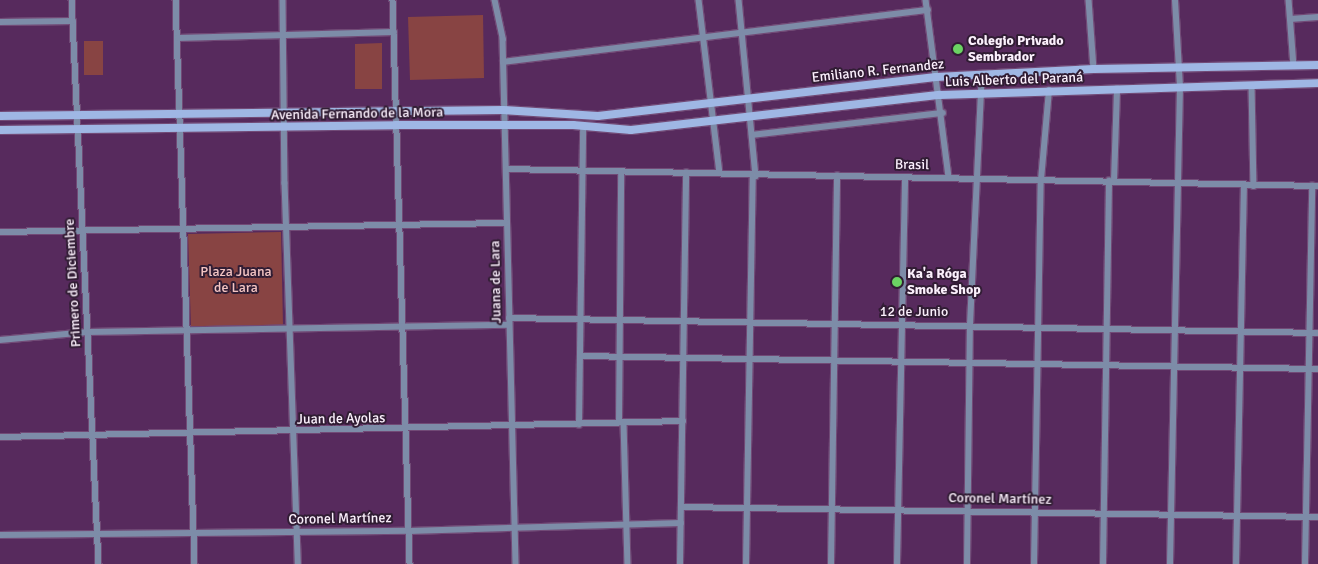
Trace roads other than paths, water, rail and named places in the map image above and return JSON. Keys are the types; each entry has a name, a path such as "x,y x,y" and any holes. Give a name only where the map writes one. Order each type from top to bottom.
{"main road":[{"name":"Emiliano R. Fernandez","path":"711,102 936,77 1094,69 1318,65"},
{"name":"Luis Alberto del Paraná","path":"713,120 940,95 1049,90 1318,83"},
{"name":"Avenida Fernando de la Mora","path":"0,116 395,110 503,110 598,116 711,102"},
{"name":"Avenida Fernando de la Mora","path":"0,130 505,125 583,126 631,130 713,120"}],"street":[{"name":"Primero de Diciembre","path":"72,0 99,564"},
{"path":"176,0 195,564"},
{"path":"283,0 286,228 298,564"},
{"path":"393,0 398,226 410,564"},
{"name":"Juana de Lara","path":"495,0 503,39 503,110 505,125 516,564"},
{"path":"699,0 720,173"},
{"path":"739,0 750,97 754,176 749,323 746,564"},
{"path":"926,0 936,77 943,113 949,178"},
{"path":"1089,0 1094,69"},
{"path":"1170,564 1172,366 1180,87 1175,0"},
{"path":"1289,0 1294,66"},
{"path":"503,62 928,10"},
{"path":"1290,19 1318,16"},
{"path":"0,22 73,21"},
{"path":"178,38 394,32"},
{"path":"967,564 970,325 982,75"},
{"path":"1252,85 1254,186"},
{"path":"1103,564 1106,328 1116,89"},
{"path":"1034,564 1041,180 1049,90"},
{"path":"752,135 943,113"},
{"path":"579,425 580,171 583,126"},
{"name":"Brasil","path":"506,169 720,173 754,176 1315,186"},
{"path":"621,172 617,356 628,564"},
{"path":"680,564 686,173"},
{"path":"831,564 837,176"},
{"path":"898,564 905,178"},
{"path":"1236,564 1244,186"},
{"path":"1304,564 1309,332 1315,186"},
{"path":"0,232 184,231 507,224"},
{"name":"12 de Junio","path":"0,340 88,332 403,328 580,320 835,325 1038,326 1318,333"},
{"path":"580,356 903,360 1318,369"},
{"name":"Juan de Ayolas","path":"0,437 406,430 683,421"},
{"name":"Coronel Martínez","path":"681,507 1318,517"},
{"name":"Coronel Martínez","path":"0,536 515,529 681,523"}],"place":[{"name":"Colegio Privado Sembrador","path":"958,49"},
{"name":"Ka'a Róga Smoke Shop","path":"897,282"}],"park label":[{"name":"Plaza Juana de Lara","path":"236,280"}]}
